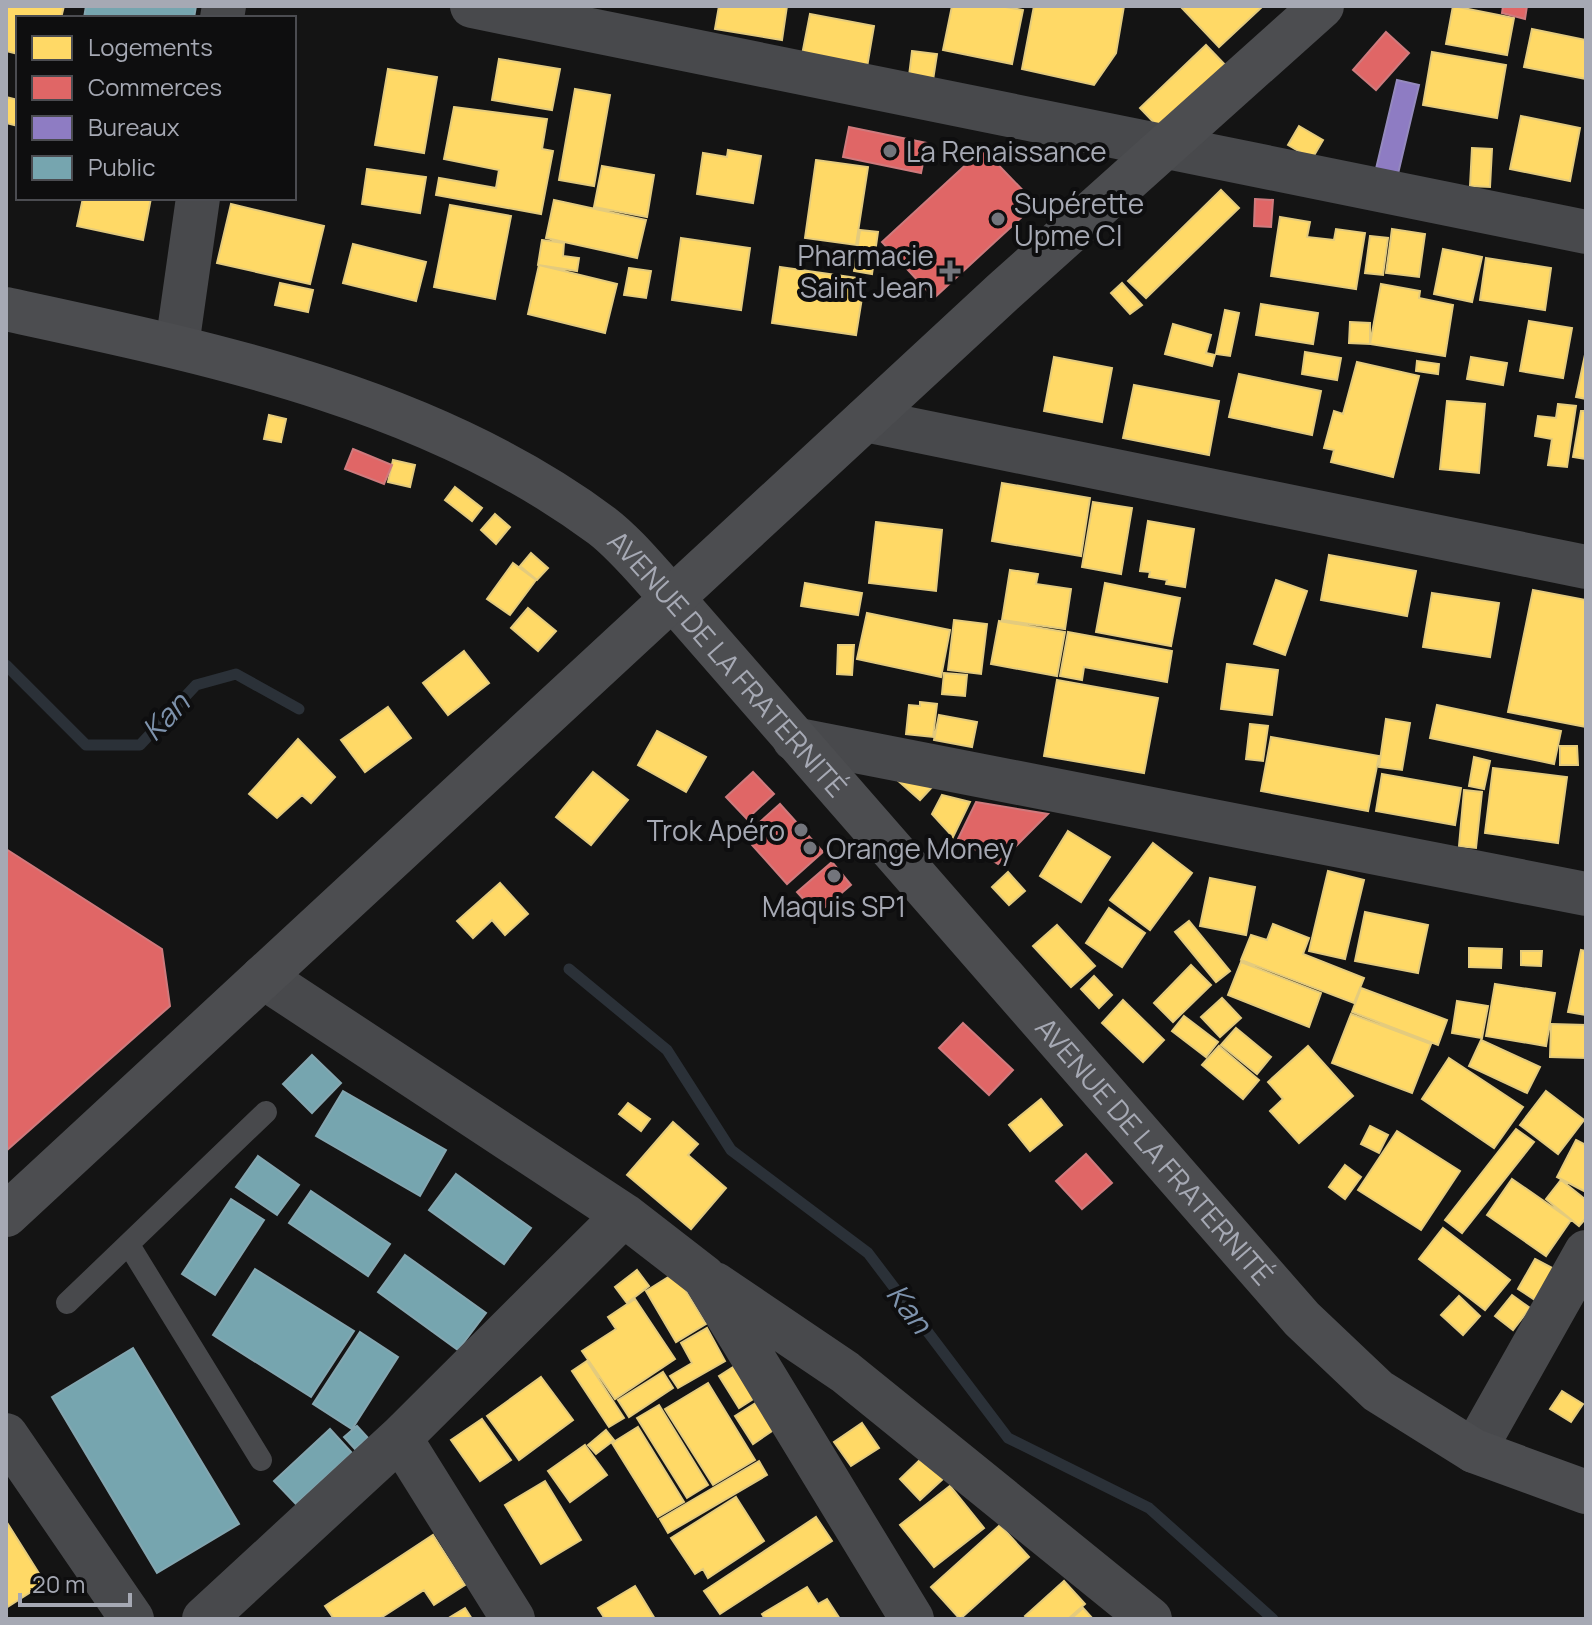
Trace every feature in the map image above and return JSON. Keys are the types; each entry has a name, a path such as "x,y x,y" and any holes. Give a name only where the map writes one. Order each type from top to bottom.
{"street":[{"path":"472,6 1586,232"},
{"path":"6,1215 865,420 1322,6"},
{"path":"177,346 198,200"},
{"name":"AVENUE DE LA FRATERNITÉ","path":"6,309 177,346 316,388 437,430 526,477 604,527 674,600 1302,1319 1378,1391 1474,1451 1586,1492"},
{"path":"865,420 1586,567"},
{"path":"794,739 1586,894"},
{"path":"263,977 624,1215 704,1277 845,1372 1150,1619"},
{"path":"204,1619 400,1438 624,1215"},
{"path":"1474,1451 1586,1252"},
{"path":"704,1277 912,1619"},
{"path":"6,1435 132,1619"},
{"path":"400,1438 513,1619"}],"lane":[{"path":"67,1303 266,1112"},
{"path":"129,1245 261,1460"}],"building: Logements":[{"path":"6,6 64,6 62,16 16,16 16,54 6,51"},
{"path":"719,6 787,6 782,40 715,29"},
{"path":"952,6 1000,6 1023,10 1012,64 943,50"},
{"path":"1034,6 1124,6 1116,53 1094,85 1022,69"},
{"path":"1180,6 1263,6 1219,47"},
{"path":"1453,6 1514,18 1507,55 1446,44"},
{"path":"810,14 874,26 867,67 802,55"},
{"path":"1532,29 1586,40 1586,79 1524,67"},
{"path":"1206,45 1230,70 1164,133 1140,108"},
{"path":"912,51 937,54 933,80 909,76"},
{"path":"1432,52 1506,65 1497,118 1423,105"},
{"path":"499,59 560,69 552,110 492,100"},
{"path":"388,69 437,77 424,153 375,145"},
{"path":"575,89 610,95 594,186 559,180"},
{"path":"6,97 16,100 16,126 6,123"},
{"path":"454,107 547,119 542,149 553,151 541,214 436,195 439,178 496,188 499,170 444,159"},
{"path":"1521,116 1580,128 1570,181 1510,169"},
{"path":"1299,126 1323,140 1312,159 1288,145"},
{"path":"1472,148 1492,149 1490,187 1470,186"},
{"path":"728,150 761,156 753,203 697,194 703,153 727,157"},
{"path":"816,160 868,167 856,245 805,238"},
{"path":"602,166 654,175 647,217 594,207"},
{"path":"367,169 426,177 420,213 362,204"},
{"path":"1221,190 1239,208 1146,298 1128,281"},
{"path":"83,200 151,200 143,240 77,226"},
{"path":"554,200 646,220 637,258 546,238"},
{"path":"231,204 324,226 310,284 217,263"},
{"path":"450,205 511,216 495,299 434,287"},
{"path":"1280,217 1310,222 1307,237 1334,240 1336,229 1365,233 1356,289 1271,276"},
{"path":"1392,229 1425,234 1419,277 1386,273"},
{"path":"860,230 878,232 872,274 854,271"},
{"path":"1370,236 1388,238 1383,275 1365,273"},
{"path":"681,238 750,248 741,310 672,300"},
{"path":"542,240 564,243 563,256 579,258 577,271 538,265"},
{"path":"353,244 426,262 416,301 343,283"},
{"path":"1443,249 1482,257 1472,302 1434,294"},
{"path":"1486,258 1551,268 1545,310 1480,300"},
{"path":"539,265 617,284 605,333 528,314"},
{"path":"780,267 865,279 856,335 772,323"},
{"path":"629,268 651,271 646,298 624,295"},
{"path":"280,283 313,290 308,312 275,305"},
{"path":"1122,283 1142,305 1130,314 1111,293"},
{"path":"1381,284 1420,291 1419,298 1453,305 1445,356 1370,344"},
{"path":"1261,304 1318,313 1313,344 1256,335"},
{"path":"1225,310 1239,313 1230,356 1216,354"},
{"path":"1529,321 1572,328 1563,378 1520,371"},
{"path":"1350,322 1370,323 1370,344 1349,343"},
{"path":"1173,324 1211,335 1206,353 1215,355 1212,366 1165,354"},
{"path":"1586,350 1586,399 1576,397"},
{"path":"1305,352 1341,358 1337,380 1302,374"},
{"path":"1054,357 1112,368 1102,422 1044,411"},
{"path":"1471,357 1507,363 1503,385 1467,379"},
{"path":"1417,361 1439,364 1438,374 1416,371"},
{"path":"1357,362 1419,376 1393,477 1331,462 1334,450 1324,448 1334,411 1343,414"},
{"path":"1239,374 1321,391 1312,435 1229,417"},
{"path":"1134,385 1219,401 1209,455 1123,438"},
{"path":"1447,401 1485,404 1479,473 1440,469"},
{"path":"1558,404 1576,406 1567,467 1548,465 1552,439 1535,436 1538,416 1556,418"},
{"path":"1581,411 1586,411 1586,459 1573,457"},
{"path":"269,415 286,419 281,442 264,439"},
{"path":"393,460 415,465 410,487 388,482"},
{"path":"1002,483 1090,498 1081,556 992,541"},
{"path":"455,487 482,508 472,521 445,500"},
{"path":"1093,502 1132,508 1121,574 1082,567"},
{"path":"495,514 510,527 496,544 481,530"},
{"path":"1148,521 1194,529 1185,587 1166,584 1167,580 1149,577 1150,572 1140,571"},
{"path":"876,522 942,530 936,591 869,583"},
{"path":"531,553 548,568 537,580 520,566"},
{"path":"1329,555 1416,571 1407,616 1321,600"},
{"path":"513,563 536,580 510,615 487,599"},
{"path":"1010,570 1038,574 1036,584 1071,589 1065,629 1002,620"},
{"path":"1276,580 1307,591 1285,655 1254,644"},
{"path":"805,583 862,593 858,615 801,606"},
{"path":"1105,583 1180,598 1171,646 1096,632"},
{"path":"1533,590 1586,600 1586,727 1508,712"},
{"path":"1432,593 1499,603 1490,657 1423,647"},
{"path":"528,608 556,631 538,651 511,628"},
{"path":"867,613 950,630 941,677 857,659"},
{"path":"954,620 987,624 981,674 948,670"},
{"path":"999,621 1065,632 1057,676 991,664"},
{"path":"1068,632 1172,651 1167,682 1084,667 1082,680 1060,676"},
{"path":"838,645 854,645 852,675 837,674"},
{"path":"464,651 489,683 448,715 423,683"},
{"path":"1227,664 1278,670 1272,715 1221,709"},
{"path":"944,673 967,675 965,696 942,694"},
{"path":"1057,680 1158,698 1144,773 1044,756"},
{"path":"920,702 937,704 933,737 906,734 909,705 920,706"},
{"path":"1437,705 1561,731 1554,764 1430,738"},
{"path":"388,707 411,738 365,772 341,740"},
{"path":"939,715 977,722 972,747 934,740"},
{"path":"1386,719 1410,723 1402,770 1379,767"},
{"path":"1250,724 1268,726 1263,761 1246,759"},
{"path":"657,731 706,757 686,792 638,765"},
{"path":"1271,737 1379,756 1368,811 1261,791"},
{"path":"298,739 335,777 311,803 302,795 277,818 249,794"},
{"path":"1560,746 1577,746 1578,765 1560,765"},
{"path":"1474,757 1490,761 1484,789 1469,786"},
{"path":"1493,768 1567,777 1558,843 1485,833"},
{"path":"593,772 628,800 591,845 556,817"},
{"path":"1382,774 1461,788 1455,825 1376,811"},
{"path":"895,778 933,786 920,800"},
{"path":"1464,790 1482,792 1476,848 1459,846"},
{"path":"942,795 970,802 953,837 932,814"},
{"path":"1068,831 1110,857 1081,902 1040,876"},
{"path":"1153,843 1192,873 1150,930 1110,900"},
{"path":"1328,871 1364,880 1345,959 1309,951"},
{"path":"1008,872 1025,891 1009,905 992,887"},
{"path":"1210,878 1255,887 1246,935 1200,926"},
{"path":"500,883 528,914 505,935 492,920 473,938 457,921"},
{"path":"1109,908 1145,933 1122,967 1086,943"},
{"path":"1365,912 1428,925 1418,973 1355,961"},
{"path":"1189,921 1230,971 1216,982 1175,932"},
{"path":"1273,924 1309,938 1303,954 1364,978 1354,1003 1241,960 1251,935 1267,940"},
{"path":"1057,925 1095,966 1071,987 1033,946"},
{"path":"1469,948 1502,949 1501,968 1469,967"},
{"path":"1581,950 1586,951 1586,1015 1568,1012"},
{"path":"1521,951 1542,951 1541,966 1521,965"},
{"path":"1241,962 1321,993 1309,1027 1228,995"},
{"path":"1191,965 1211,985 1173,1022 1154,1003"},
{"path":"1094,976 1112,995 1099,1008 1081,989"},
{"path":"1495,984 1555,993 1546,1046 1486,1036"},
{"path":"1361,988 1447,1020 1438,1045 1352,1012"},
{"path":"1222,998 1241,1018 1220,1037 1201,1017"},
{"path":"1123,1000 1164,1040 1143,1062 1102,1023"},
{"path":"1457,1001 1488,1006 1482,1038 1452,1033"},
{"path":"1351,1014 1431,1044 1412,1093 1332,1063"},
{"path":"1184,1016 1218,1042 1206,1057 1172,1031"},
{"path":"1551,1024 1586,1025 1586,1058 1550,1057"},
{"path":"1236,1028 1271,1057 1257,1074 1221,1045"},
{"path":"1481,1040 1540,1067 1527,1093 1469,1066"},
{"path":"1219,1046 1259,1080 1243,1099 1202,1065"},
{"path":"1308,1046 1353,1096 1299,1143 1270,1111 1283,1099 1268,1082"},
{"path":"1449,1058 1523,1107 1494,1148 1422,1099"},
{"path":"1546,1091 1584,1120 1558,1154 1520,1125"},
{"path":"1041,1099 1062,1125 1030,1151 1009,1125"},
{"path":"628,1103 650,1119 641,1131 619,1114"},
{"path":"673,1122 698,1144 688,1155 726,1188 691,1229 627,1175"},
{"path":"1370,1126 1388,1135 1379,1153 1361,1144"},
{"path":"1516,1129 1534,1142 1462,1233 1445,1220"},
{"path":"1397,1131 1460,1171 1421,1230 1358,1190"},
{"path":"1576,1140 1586,1145 1586,1192 1557,1177"},
{"path":"1345,1165 1361,1177 1345,1199 1329,1187"},
{"path":"1512,1179 1571,1220 1546,1256 1487,1215"},
{"path":"1561,1180 1586,1200 1586,1218 1579,1226 1546,1199"},
{"path":"1443,1228 1510,1280 1485,1310 1419,1259"},
{"path":"1535,1259 1554,1269 1535,1300 1518,1289"},
{"path":"637,1270 649,1286 627,1303 615,1287"},
{"path":"675,1273 706,1324 676,1342 646,1291"},
{"path":"1512,1295 1530,1308 1513,1330 1495,1316"},
{"path":"1459,1296 1480,1316 1463,1335 1441,1315"},
{"path":"635,1299 675,1359 615,1399 582,1351 616,1329 608,1317"},
{"path":"707,1328 725,1361 678,1388 670,1376 692,1363 681,1343"},
{"path":"587,1361 624,1418 609,1427 572,1371"},
{"path":"738,1364 758,1396 739,1408 719,1376"},
{"path":"663,1372 673,1388 629,1417 618,1400"},
{"path":"541,1377 573,1420 519,1460 487,1416"},
{"path":"708,1383 755,1460 713,1485 665,1409"},
{"path":"1562,1391 1583,1404 1571,1422 1550,1409"},
{"path":"757,1402 775,1429 753,1444 735,1416"},
{"path":"659,1405 708,1485 687,1498 637,1418"},
{"path":"482,1419 511,1460 480,1481 451,1440"},
{"path":"862,1423 879,1448 851,1466 834,1442"},
{"path":"638,1427 684,1502 658,1517 612,1443"},
{"path":"606,1430 614,1440 596,1454 588,1445"},
{"path":"585,1445 607,1475 570,1502 548,1471"},
{"path":"923,1457 944,1478 920,1500 900,1479"},
{"path":"759,1461 767,1475 668,1533 660,1519"},
{"path":"545,1481 581,1540 541,1564 505,1505"},
{"path":"950,1486 984,1528 934,1567 900,1525"},
{"path":"736,1497 764,1541 708,1578 703,1569 695,1574 671,1538"},
{"path":"816,1517 832,1541 720,1614 704,1591"},
{"path":"6,1521 45,1583 6,1608"},
{"path":"1000,1525 1029,1557 960,1619 931,1587"},
{"path":"433,1535 465,1585 434,1605 424,1590 379,1619 334,1619 325,1606"},
{"path":"1064,1581 1085,1604 1068,1619 1028,1619 1025,1616"},
{"path":"635,1586 655,1619 605,1619 598,1608"},
{"path":"807,1587 818,1604 827,1599 840,1619 765,1619 762,1614"},
{"path":"465,1608 472,1619 447,1619"},
{"path":"1083,1608 1093,1619 1071,1619"}],"building: Commerces":[{"path":"1503,6 1527,6 1525,19 1502,13"},
{"path":"1386,32 1409,53 1376,90 1353,70"},
{"path":"849,127 927,143 921,173 843,157"},
{"path":"983,149 1036,204 934,298 882,242"},
{"path":"1255,199 1273,200 1271,227 1254,226"},
{"path":"353,449 392,465 384,484 345,469"},
{"path":"753,772 774,794 747,819 726,797"},
{"path":"976,802 1048,814 998,864 958,839"},
{"path":"780,804 823,852 787,884 744,836"},
{"path":"6,849 162,949 170,1006 6,1151"},
{"path":"832,862 851,885 817,914 797,892"},
{"path":"963,1023 1013,1070 989,1095 939,1048"},
{"path":"1086,1154 1112,1183 1082,1209 1056,1181"}],"building: Bureaux":[{"path":"1397,80 1419,85 1397,178 1375,173"}],"building: Public":[{"path":"86,6 196,6 194,16 84,16"},
{"path":"312,1055 341,1083 312,1113 283,1084"},
{"path":"343,1091 446,1150 420,1196 316,1136"},
{"path":"258,1156 299,1185 277,1215 236,1187"},
{"path":"456,1174 531,1228 504,1264 429,1210"},
{"path":"311,1191 390,1244 368,1276 289,1223"},
{"path":"231,1199 264,1220 215,1295 182,1274"},
{"path":"405,1255 486,1313 458,1350 378,1292"},
{"path":"255,1269 354,1331 311,1397 213,1335"},
{"path":"360,1332 398,1357 352,1429 313,1404"},
{"path":"133,1348 239,1524 157,1573 52,1397"},
{"path":"357,1426 368,1438 355,1449 344,1437"},
{"path":"330,1429 352,1453 296,1504 274,1481"}],"waterway":[{"name":"Kan","path":"6,665 86,745 140,745 196,685 236,674 299,709"},
{"name":"Kan","path":"569,969 667,1050 731,1150 868,1253 1008,1438 1149,1508 1273,1619"}],"place":[{"name":"La Renaissance","path":"890,151"},
{"name":"Supérette Upme CI","path":"998,219"},
{"name":"Pharmacie Saint Jean","path":"950,271"},
{"name":"Trok Apéro","path":"801,830"},
{"name":"Orange Money","path":"810,848"},
{"name":"Maquis SP1","path":"834,876"}]}
